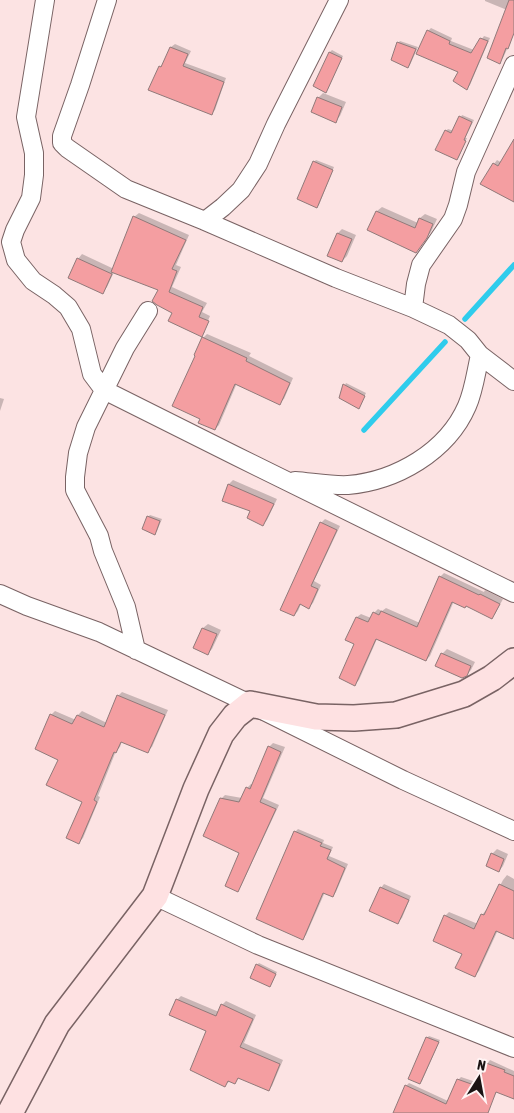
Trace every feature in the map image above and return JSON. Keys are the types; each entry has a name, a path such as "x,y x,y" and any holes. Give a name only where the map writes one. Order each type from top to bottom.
{"street":[{"path":"45,0 26,117 34,153 31,198 14,230 11,242 16,260 32,282 54,295 68,307 81,329 92,374 104,390 514,593"},
{"path":"107,0 62,136 62,142 67,148 126,189 336,278 413,308 449,325 468,340 480,355 514,381"},
{"path":"205,221 224,207 241,190 258,164 276,124 339,0"},
{"path":"413,308 421,264 453,219 466,172 514,65"},
{"path":"136,650 126,607 103,551 99,536 75,490 75,477 78,453 86,427 126,348 148,311"},
{"path":"284,480 346,485 372,481 403,470 426,455 444,439 456,424 466,407 472,390 480,355"},
{"path":"0,594 99,632 403,780 514,831"},
{"path":"10,1113 57,1024 155,896 196,789 222,734 235,716 250,704 316,717 354,718 396,715 464,694 492,678 514,661"},
{"path":"155,896 258,945 514,1048"}],"building":[{"path":"509,0 514,0 514,33 500,64 487,58"},
{"path":"427,30 450,41 449,44 471,53 480,38 488,41 467,90 453,81 458,72 416,54"},
{"path":"397,42 416,49 408,68 391,60"},
{"path":"170,47 188,54 183,66 224,82 212,115 148,90"},
{"path":"329,52 342,58 326,93 313,86"},
{"path":"317,97 342,107 336,123 311,112"},
{"path":"459,116 472,122 457,160 435,150 445,130 451,133"},
{"path":"514,139 514,202 480,184 493,163 498,166"},
{"path":"313,161 333,170 317,208 297,199"},
{"path":"376,211 415,228 419,218 433,224 427,238 416,253 367,230"},
{"path":"133,216 186,240 172,269 177,271 169,292 203,307 199,317 209,321 202,337 168,321 172,313 152,301 158,290 111,272"},
{"path":"337,233 352,239 342,262 327,256"},
{"path":"77,258 112,274 103,294 68,278"},
{"path":"202,337 247,358 246,361 290,383 280,405 235,384 215,430 198,423 200,419 172,406"},
{"path":"343,384 365,396 359,409 339,398"},
{"path":"228,484 274,504 263,526 247,518 250,511 222,501"},
{"path":"147,516 160,521 155,535 142,529"},
{"path":"320,522 337,530 311,586 318,589 309,609 300,604 294,616 280,610"},
{"path":"439,576 500,604 492,619 466,606 465,608 452,602 426,661 376,639 355,686 339,678 354,644 345,640 356,617 368,622 373,612 379,615 381,611 417,627"},
{"path":"202,628 217,634 208,655 193,648"},
{"path":"441,653 471,666 467,676 462,678 435,666"},
{"path":"117,695 165,715 148,753 121,742 116,753 114,752 94,800 97,802 79,844 66,838 82,802 46,785 58,760 35,749 50,714 72,724 77,715 104,727"},
{"path":"268,746 281,752 260,802 276,809 238,892 225,886 239,853 203,836 220,798 239,802 246,787 250,789"},
{"path":"294,831 322,843 320,846 331,850 327,859 345,868 333,897 323,893 303,940 256,919"},
{"path":"491,853 504,859 499,872 486,866"},
{"path":"499,884 514,891 514,939 496,931 475,977 455,968 462,954 433,941 444,915 474,929 481,914 484,915"},
{"path":"380,887 409,900 398,924 369,911"},
{"path":"256,964 276,974 270,987 250,978"},
{"path":"176,999 216,1016 221,1004 253,1019 240,1047 280,1064 269,1091 238,1078 235,1084 228,1081 225,1087 190,1070 206,1031 169,1015"},
{"path":"426,1037 439,1042 420,1084 408,1079"},
{"path":"486,1063 505,1070 504,1072 514,1076 514,1099 496,1092 488,1113 393,1113 405,1085 446,1104 457,1079 477,1086"}],"waterway":[{"path":"465,319 514,265"},
{"path":"364,430 445,342"}]}
